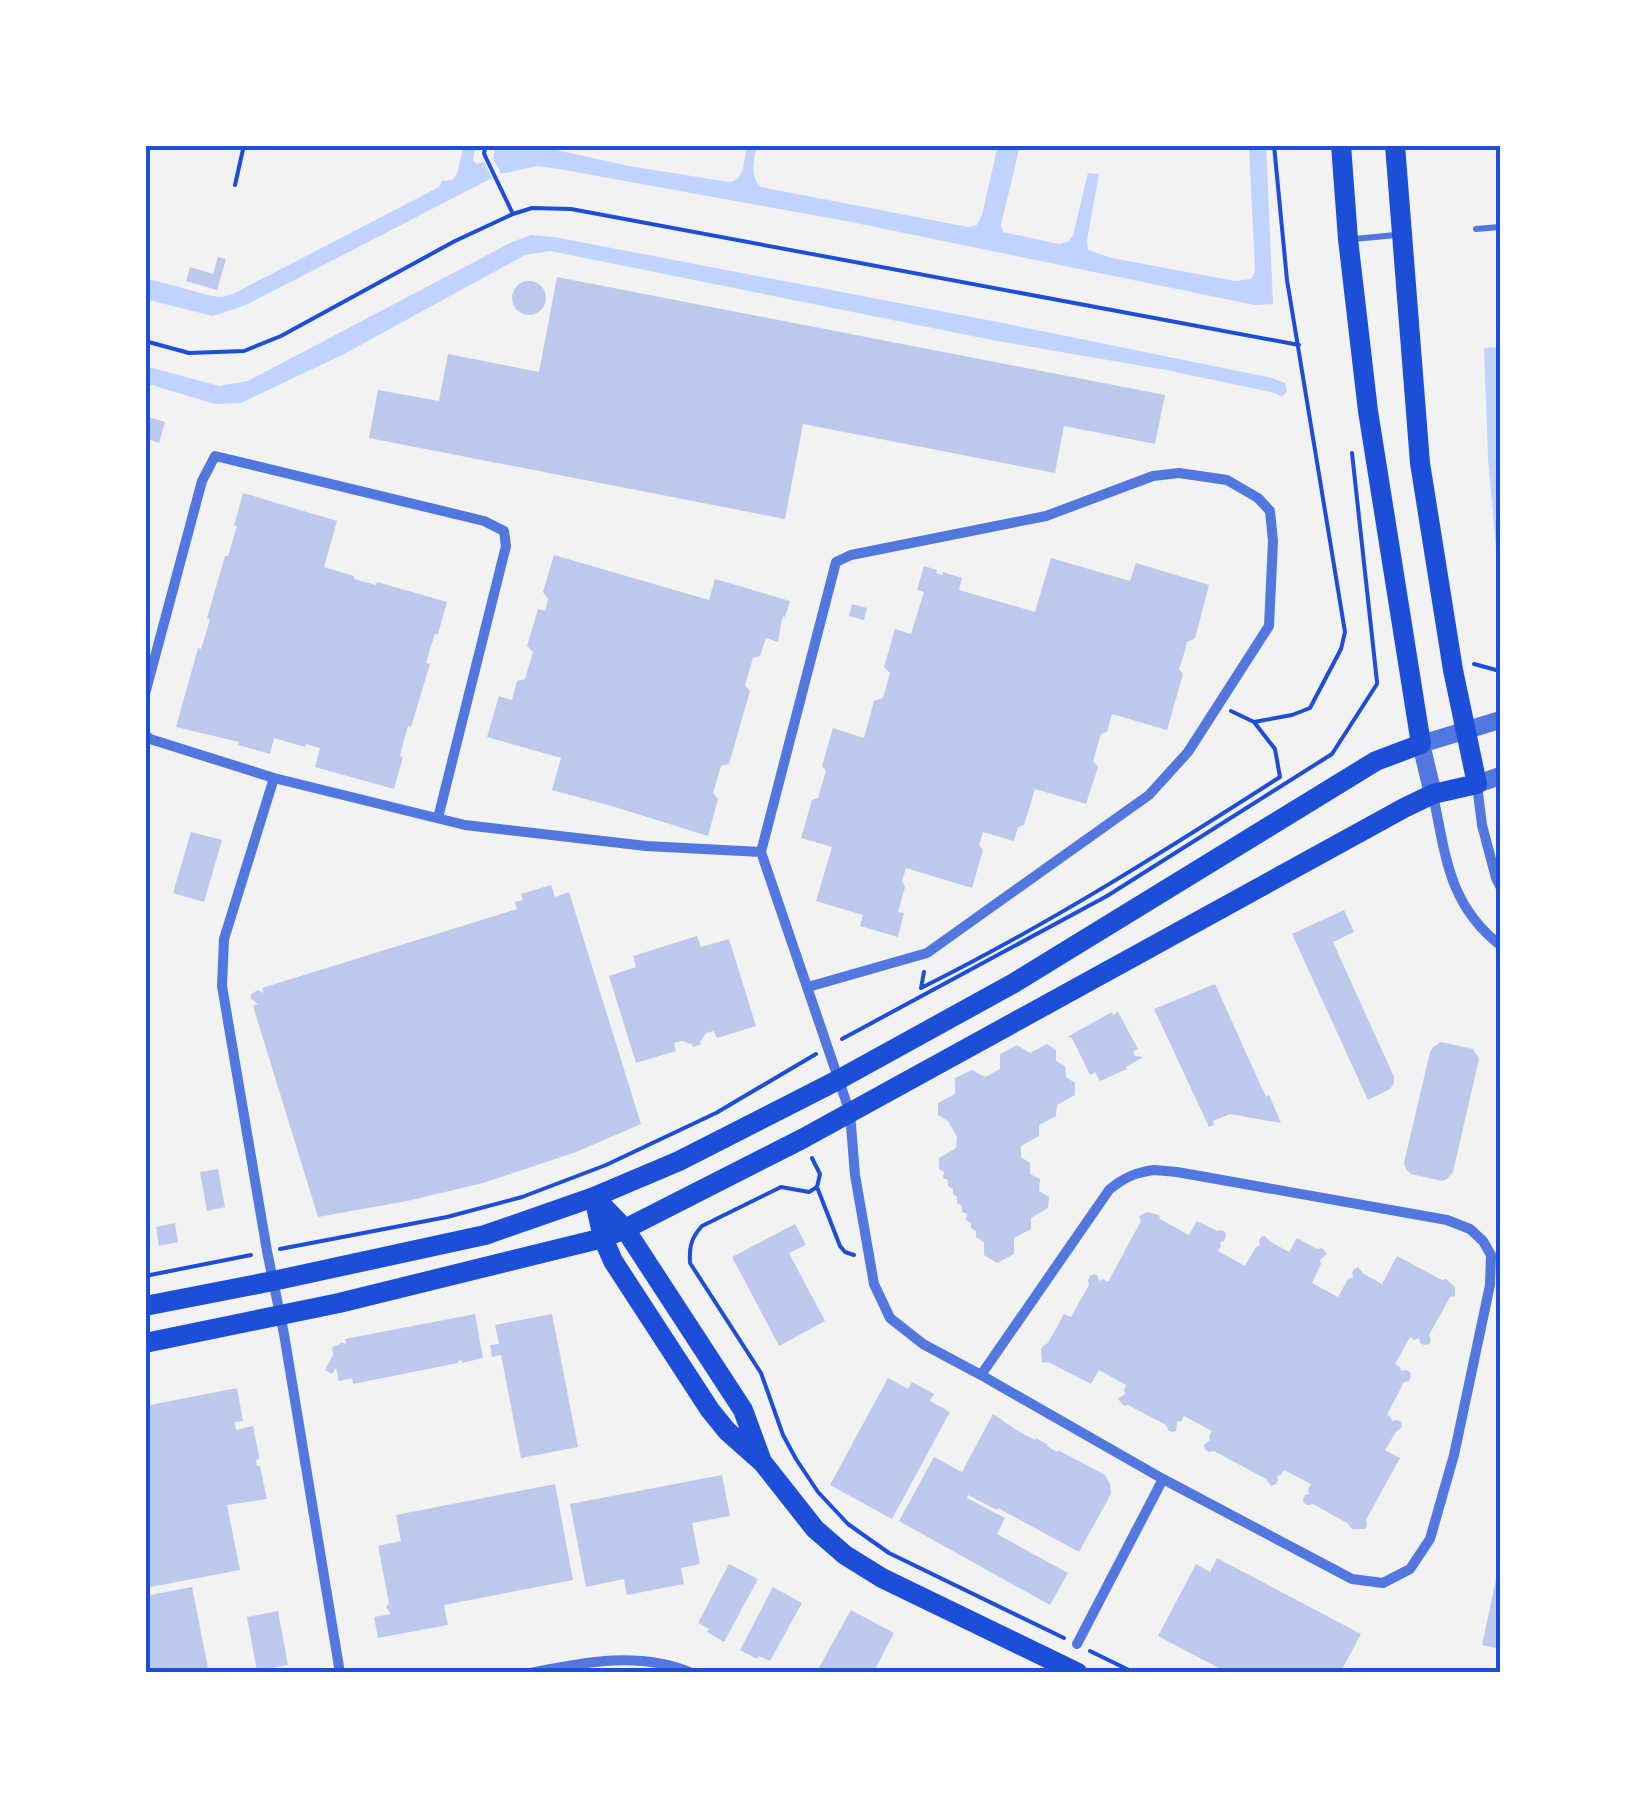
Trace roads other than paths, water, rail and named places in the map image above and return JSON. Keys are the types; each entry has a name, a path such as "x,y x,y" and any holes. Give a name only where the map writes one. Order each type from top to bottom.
{"main road":[{"path":"145,1306 485,1235 594,1197 679,1161 838,1080 1014,983 1376,761 1421,744 1368,411 1341,145"},
{"path":"145,1343 280,1316 625,1230 850,1113 1404,808 1433,794 1477,784 1453,670 1420,463 1395,145"},
{"path":"594,1197 625,1230 744,1410 763,1463"},
{"path":"594,1197 603,1238 614,1261 710,1410 763,1463 816,1530 845,1555 882,1578 1078,1673"}],"street":[{"path":"145,694 202,481 215,456 484,520 504,531 506,546 438,818"},
{"path":"808,987 927,953 1148,795 1188,752 1269,626 1273,540 1270,511 1258,498 1227,480 1179,472 1153,476 1046,516 851,555 836,562 761,852 850,1113 868,1260 890,1318 923,1344 1352,1579 1384,1583 1410,1569 1430,1539 1454,1454 1490,1284 1491,1255 1483,1241 1470,1229 1448,1220 1177,1172 1137,1172 1109,1190 981,1375"},
{"path":"1500,720 1421,744 1452,876 1464,908 1482,931 1500,945"},
{"path":"145,735 274,778 465,825 646,846 761,852"},
{"path":"1500,776 1477,784 1482,825 1500,886"},
{"path":"274,778 224,939 222,986 340,1673"},
{"path":"1077,1644 1164,1479"},
{"path":"530,1673 589,1661 626,1659 658,1662 692,1673"}],"lane":[{"path":"1476,229 1500,227"},
{"path":"1348,239 1401,235"}],"water":[{"path":"464,145 476,145 473,160 477,164 484,162 492,178 246,305 213,316 145,299 145,278 212,296 233,294 439,187 442,181 452,180"},
{"path":"496,145 533,145 729,182 741,173 747,145 757,145 754,173 761,187 968,227 977,225 982,215 998,145 1020,145 1001,225 1003,232 1059,244 1068,242 1088,173 1099,174 1088,250 1235,281 1251,279 1255,272 1249,145 1266,145 1273,304 1255,305 846,221 559,169 537,166 501,174 493,158"},
{"path":"531,235 1272,378 1285,383 1287,391 1282,397 1166,370 997,341 550,251 525,255 344,354 241,403 215,404 145,383 145,366 219,386 248,381"},
{"path":"1500,347 1500,593 1488,458 1484,348"}]}
